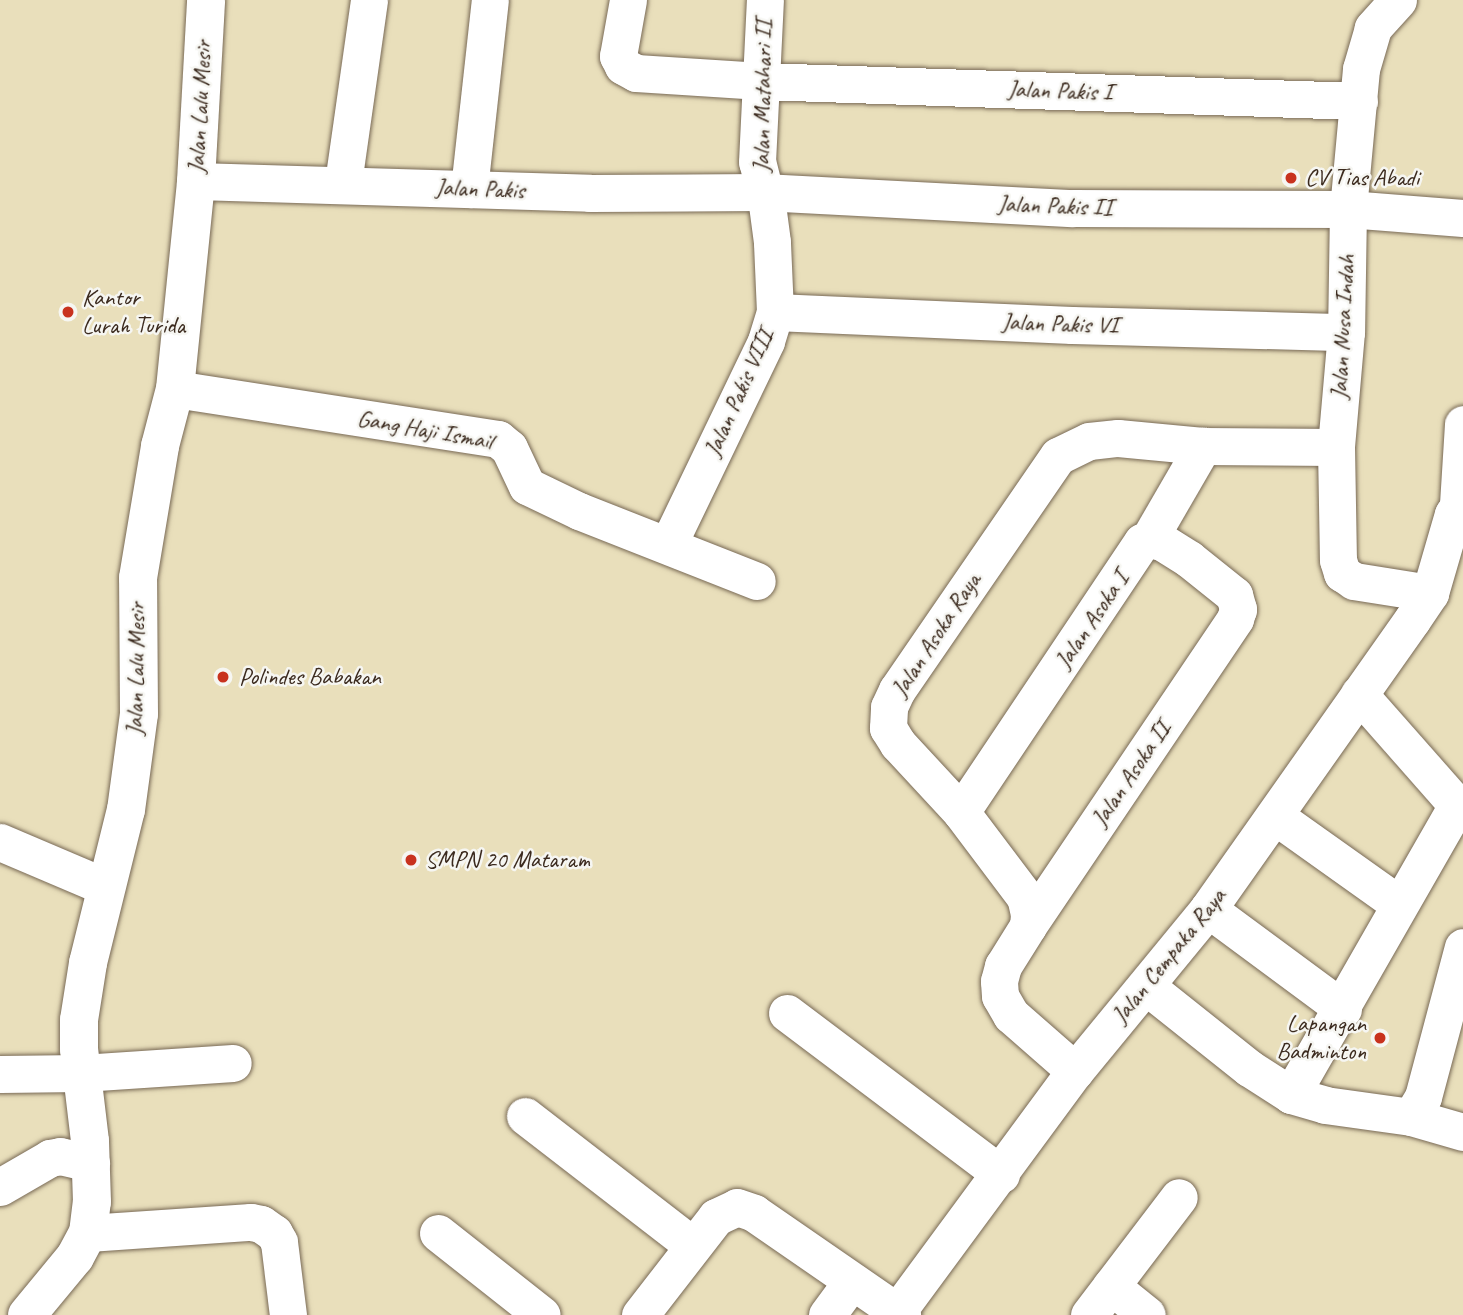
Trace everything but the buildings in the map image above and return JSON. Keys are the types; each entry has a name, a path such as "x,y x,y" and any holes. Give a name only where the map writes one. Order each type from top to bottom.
{"street":[{"name":"Jalan Lalu Mesir","path":"27,1315 75,1257 88,1233 91,1163 79,1049 82,991 126,810 139,714 138,578 157,462 176,390 196,181 206,0"},
{"path":"343,183 369,0"},
{"path":"469,189 490,0"},
{"name":"Jalan Pakis I","path":"628,0 618,56 629,71 761,80 1359,101"},
{"name":"Jalan Matahari II","path":"763,192 757,162 765,0"},
{"name":"Jalan Nusa Indah","path":"1398,0 1381,16 1367,41 1348,209 1346,332 1336,447 1340,570 1354,581 1430,593"},
{"name":"Jalan Pakis","path":"196,181 343,183 590,193 763,192"},
{"name":"Jalan Pakis II","path":"763,192 1073,208 1348,209 1463,218"},
{"name":"Jalan Pakis VIII","path":"668,545 766,341 775,312 772,242 763,192"},
{"name":"Jalan Pakis VI","path":"775,312 1072,325 1346,332"},
{"name":"Gang Haji Ismail","path":"176,390 498,439 509,448 527,486 758,581"},
{"name":"Jalan Cempaka Raya","path":"899,1313 1075,1072 1208,909 1430,593 1461,502 1463,424"},
{"name":"Jalan Asoka Raya","path":"1028,926 1030,914 1025,897 961,812 903,752 888,728 887,715 897,690 1058,456 1089,441 1118,438 1203,446 1336,447"},
{"name":"Jalan Asoka I","path":"961,812 1139,546 1149,539 1203,446"},
{"name":"Jalan Asoka II","path":"1028,926 1233,622 1238,609 1234,595 1189,559 1162,542 1149,539"},
{"path":"1292,1095 1343,1009 1399,904 1460,809 1359,694"},
{"path":"1275,816 1399,904"},
{"path":"0,842 106,887"},
{"path":"1208,909 1343,1009"},
{"path":"1028,926 1003,967 999,981 1000,996 1011,1015 1075,1072"},
{"path":"1411,1117 1423,1097 1457,990 1463,947"},
{"path":"1146,986 1249,1068 1292,1095 1325,1105 1411,1117 1463,1132"},
{"path":"787,1013 1001,1174"},
{"path":"0,1074 82,1073 233,1063"},
{"path":"525,1116 694,1247"},
{"path":"0,1187 50,1157 60,1156 91,1163"},
{"path":"1089,1315 1179,1197"},
{"path":"640,1315 716,1217 727,1209 745,1209 899,1313"},
{"path":"88,1233 251,1222 261,1224 274,1233 279,1242 288,1315"},
{"path":"438,1233 542,1315"},
{"path":"827,1315 852,1281"},
{"path":"1111,1286 1147,1315"}],"place":[{"name":"CV Tias Abadi","path":"1291,178"},
{"name":"Kantor Lurah Turida","path":"68,312"},
{"name":"Polindes Babakan","path":"223,677"},
{"name":"SMPN 20 Mataram","path":"411,860"},
{"name":"Lapangan Badminton","path":"1380,1038"}]}
